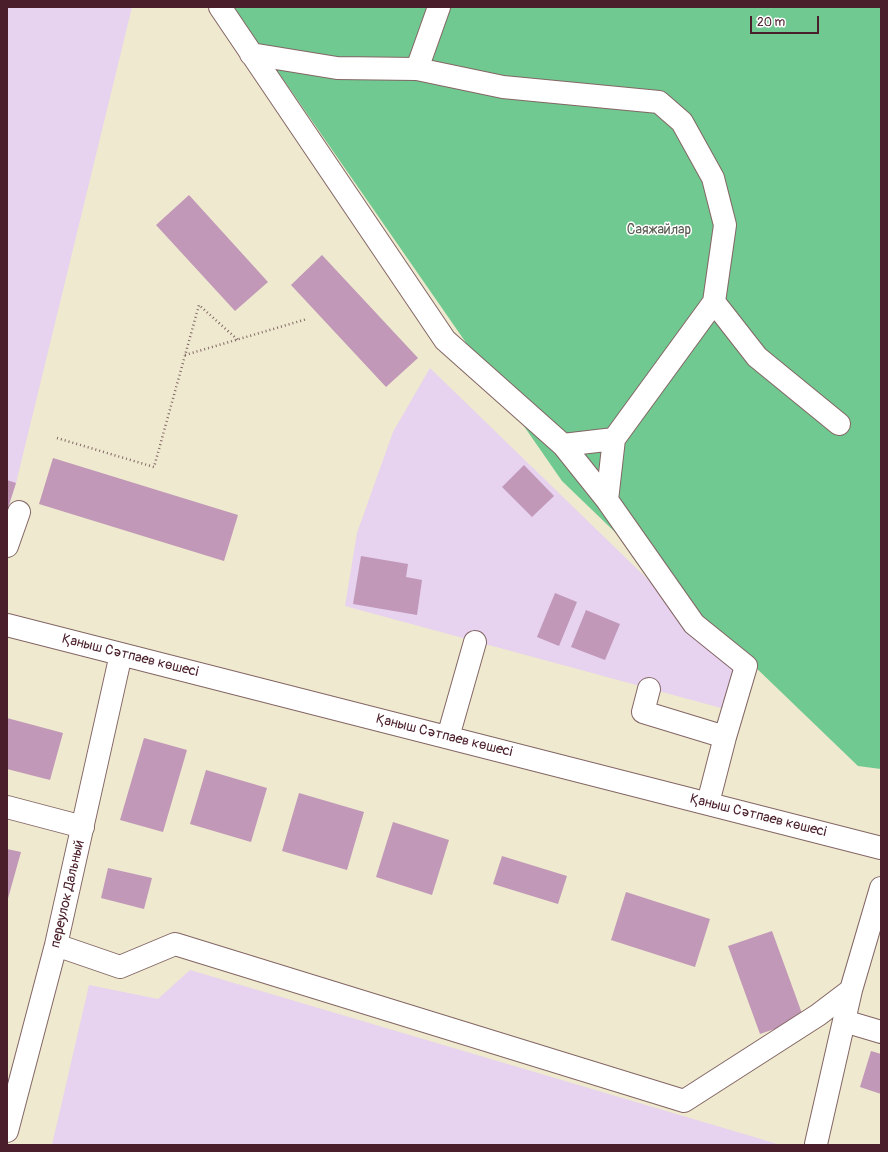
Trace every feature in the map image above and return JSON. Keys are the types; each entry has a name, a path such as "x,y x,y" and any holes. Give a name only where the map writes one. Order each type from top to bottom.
{"street":[{"path":"220,7 445,340 563,445 607,500 694,624 746,666 725,737 708,803"},
{"path":"417,69 439,7"},
{"path":"251,54 337,68 417,69 503,87 659,102 682,122 713,178 726,225 714,302 614,439 607,500"},
{"path":"714,302 757,357 839,424"},
{"path":"563,445 614,439"},
{"path":"7,546 19,512"},
{"name":"Қаныш Сәтпаев көшесі","path":"7,625 881,848"},
{"path":"448,737 475,642"},
{"name":"переулок Дальный","path":"7,1131 56,945 121,654"},
{"path":"649,689 643,712 725,737"},
{"path":"7,807 83,827"},
{"path":"816,1144 851,990 881,888"},
{"path":"56,945 120,966 175,944 684,1101 818,1015 851,990"},
{"path":"844,1021 881,1032"}],"path":[{"path":"56,438 154,467 199,305 238,340"},
{"path":"185,356 307,319"}],"shaded area":[{"path":"7,7 132,7 16,483 7,513"},
{"path":"430,368 666,597 690,635 737,668 725,709 345,606 357,533 393,432"},
{"path":"190,970 781,1145 52,1145 89,985 158,999"}],"green space":[{"name":"Саяжайлар","path":"233,7 881,7 881,769 858,766 562,481"}],"building":[{"path":"189,195 268,282 235,311 156,225"},
{"path":"322,255 418,358 386,387 291,285"},
{"path":"53,458 238,515 224,561 39,504"},
{"path":"524,465 554,496 532,517 502,487"},
{"path":"7,480 16,483 7,511"},
{"path":"361,556 408,564 406,577 422,580 417,615 353,604"},
{"path":"555,593 577,602 559,646 537,637"},
{"path":"586,610 620,624 605,660 571,647"},
{"path":"7,718 63,733 50,780 7,769"},
{"path":"144,738 187,750 163,832 120,820"},
{"path":"206,770 267,788 251,842 190,824"},
{"path":"299,793 364,812 347,870 282,851"},
{"path":"393,822 449,840 432,895 376,877"},
{"path":"7,849 21,852 7,902"},
{"path":"502,856 567,876 558,904 493,884"},
{"path":"108,868 152,878 144,909 101,898"},
{"path":"626,892 710,919 695,967 611,940"},
{"path":"772,931 804,1019 760,1034 728,946"},
{"path":"871,1051 881,1054 881,1094 860,1087"}]}
